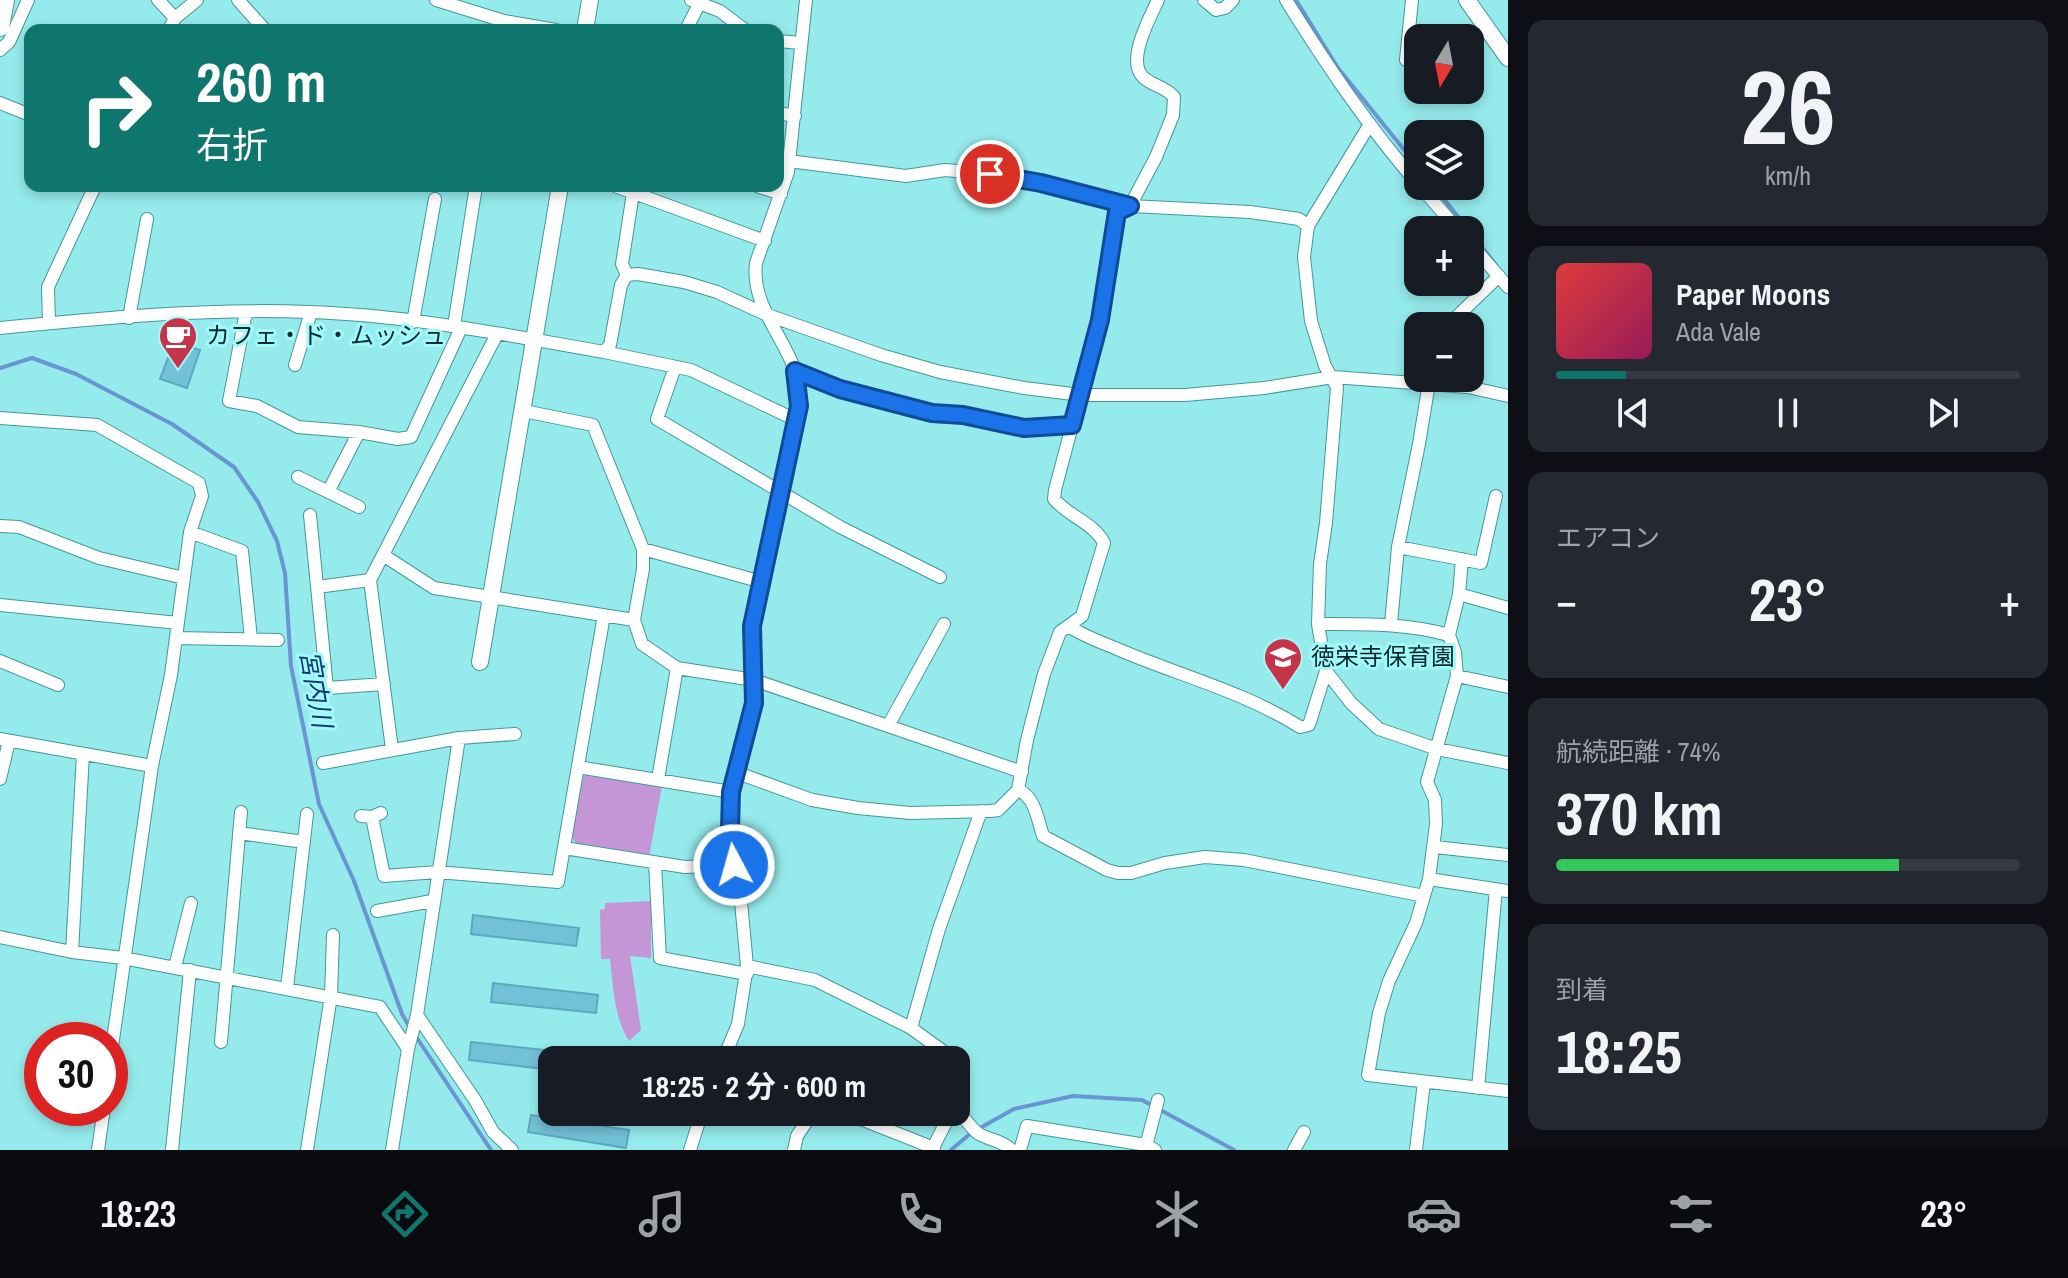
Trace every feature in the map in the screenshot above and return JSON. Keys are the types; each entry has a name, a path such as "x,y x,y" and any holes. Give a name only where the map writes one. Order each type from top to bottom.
{"main road":[{"path":"0,27 5,0"}],"street":[{"path":"0,50 9,42 28,0"},
{"path":"158,0 172,24 197,0"},
{"path":"238,0 259,24"},
{"path":"436,0 521,24"},
{"path":"586,24 590,0"},
{"path":"784,182 795,116 806,0"},
{"path":"735,772 812,800 910,813 998,810 1018,790 1044,674 1060,632 1082,616 1104,543 1099,533 1054,499 1100,320 1117,212 1130,206 1156,157 1173,115 1174,97 1167,89 1145,79 1137,71 1142,36 1158,0"},
{"path":"1204,0 1216,10 1225,8 1233,0"},
{"path":"1286,0 1319,53 1404,166"},
{"path":"1410,24 1412,0"},
{"path":"1467,0 1508,58"},
{"path":"688,24 696,1 720,11 737,24"},
{"path":"784,42 800,43"},
{"path":"0,103 24,110"},
{"path":"784,114 795,116"},
{"path":"1070,627 1135,657 1259,703 1300,727 1309,725 1326,671 1318,624 1320,564 1337,387 1322,358 1311,321 1304,257 1308,226 1370,124"},
{"path":"789,161 906,176 945,170 990,174 1041,183 1130,206 1250,212 1299,219 1308,226"},
{"path":"49,323 48,287 92,192"},
{"path":"246,312 229,401 257,406 298,427 398,439 411,437 457,327 475,192"},
{"path":"480,662 559,192"},
{"path":"729,1046 738,1024 747,970 740,891 730,829 731,792 754,703 752,626 799,406 795,371 765,314 755,273 781,194 775,192"},
{"path":"627,275 622,264 633,193 765,241"},
{"path":"413,322 435,199"},
{"path":"1432,200 1446,216"},
{"path":"129,318 147,219"},
{"path":"1484,259 1508,287"},
{"path":"604,352 610,345 621,285 627,275"},
{"path":"627,275 684,282 881,355 940,372 1024,388 1081,395 1185,395 1264,388 1333,377 1404,380"},
{"path":"1462,312 1499,276"},
{"path":"0,328 246,312 311,312 457,327 691,370 796,420"},
{"path":"295,365 311,312"},
{"path":"392,749 370,580 497,334"},
{"path":"675,367 657,419 840,527 940,577"},
{"path":"795,371 840,389 932,413 963,415 1024,428 1072,425"},
{"path":"1484,391 1508,396"},
{"path":"1391,624 1398,547 1423,392"},
{"path":"524,411 593,425 643,549 643,569 634,620 642,644 677,668 754,680 1022,772"},
{"path":"0,418 97,425 199,483 202,496 190,532 115,1022"},
{"path":"328,492 359,432"},
{"path":"298,477 359,507"},
{"path":"1398,547 1481,563 1496,496"},
{"path":"310,515 327,688 384,684"},
{"path":"0,526 19,527 99,558 184,578"},
{"path":"190,532 242,551 251,639"},
{"path":"643,549 762,582"},
{"path":"383,555 434,588 634,620"},
{"path":"1462,559 1459,594 1449,635 1455,652 1457,676 1427,782 1435,800 1435,847 1416,923 1389,981 1379,1013 1368,1075 1508,1091"},
{"path":"317,587 370,580"},
{"path":"1459,594 1508,608"},
{"path":"0,605 178,623"},
{"path":"372,815 384,876 437,872 558,882 604,615"},
{"path":"888,726 944,624"},
{"path":"1318,624 1391,624 1449,635"},
{"path":"176,638 278,640"},
{"path":"0,661 58,685"},
{"path":"658,779 677,668"},
{"path":"1326,671 1351,703 1379,729 1437,749 1508,763"},
{"path":"1457,676 1508,687"},
{"path":"323,763 459,738 515,734"},
{"path":"392,1150 408,1049 417,1015 459,738"},
{"path":"0,779 5,740 152,766"},
{"path":"72,952 83,754"},
{"path":"578,767 731,792"},
{"path":"1018,790 1031,799 1043,836 1107,870 1131,873 1165,863 1205,857 1244,860 1424,896"},
{"path":"911,1028 939,929 981,811"},
{"path":"221,1042 241,812"},
{"path":"287,988 307,814"},
{"path":"239,833 304,842"},
{"path":"1435,847 1508,855"},
{"path":"564,848 685,867 734,865"},
{"path":"655,863 660,958 815,980 911,1028 935,1046"},
{"path":"1429,879 1502,890 1478,1088"},
{"path":"377,911 432,901"},
{"path":"175,967 191,903"},
{"path":"307,1150 331,996 333,935"},
{"path":"0,937 380,1007 408,1049"},
{"path":"172,1150 190,970"},
{"path":"417,1015 493,1132 512,1150"},
{"path":"1416,1150 1424,1082"},
{"path":"1020,1150 1027,1126 1149,1148 1156,1106"},
{"path":"98,1150 101,1126"},
{"path":"690,1150 698,1126"},
{"path":"794,1150 797,1136 804,1126"},
{"path":"877,1126 933,1149 946,1126"},
{"path":"970,1126 1000,1139 1012,1150"},
{"path":"1294,1150 1304,1132"}],"shaded area":[{"path":"589,772 662,786 649,857 576,843 570,835 579,780"},
{"path":"651,901 651,958 630,956 641,1030 629,1041 617,1012 610,959 601,959 600,910 605,909 605,903"}],"building":[{"name":"カフェ・ド・ムッシュ","path":"183,345 200,350 187,388 160,379 168,358 178,361"},
{"path":"473,915 579,928 576,946 471,934"},
{"path":"493,983 598,995 596,1013 491,1002"},
{"path":"471,1042 538,1049 538,1068 469,1060"},
{"path":"531,1115 538,1116 538,1126 603,1126 629,1130 626,1148 528,1132"}],"waterway":[{"path":"1296,0 1338,68 1404,150"},
{"path":"1444,200 1458,216"},
{"path":"1484,250 1496,265"},
{"name":"宮内川","path":"0,368 32,358 76,374 172,424 234,467 258,502 277,541 285,573 291,666 319,804 354,881 402,1014 410,1028"},
{"name":"宮内川","path":"415,1035 491,1150"},
{"name":"宮内川","path":"951,1150 971,1133 1014,1109 1073,1096 1142,1100 1234,1150"}],"place":[{"name":"カフェ・ド・ムッシュ","path":"178,370"},
{"name":"徳栄寺保育園","path":"1283,691"}],"route":[{"path":"734,865 730,829 731,792 754,703 752,626 799,406 795,371 840,389 932,413 963,415 1024,428 1072,425 1100,320 1117,212 1130,206 1041,183 990,174"}]}
